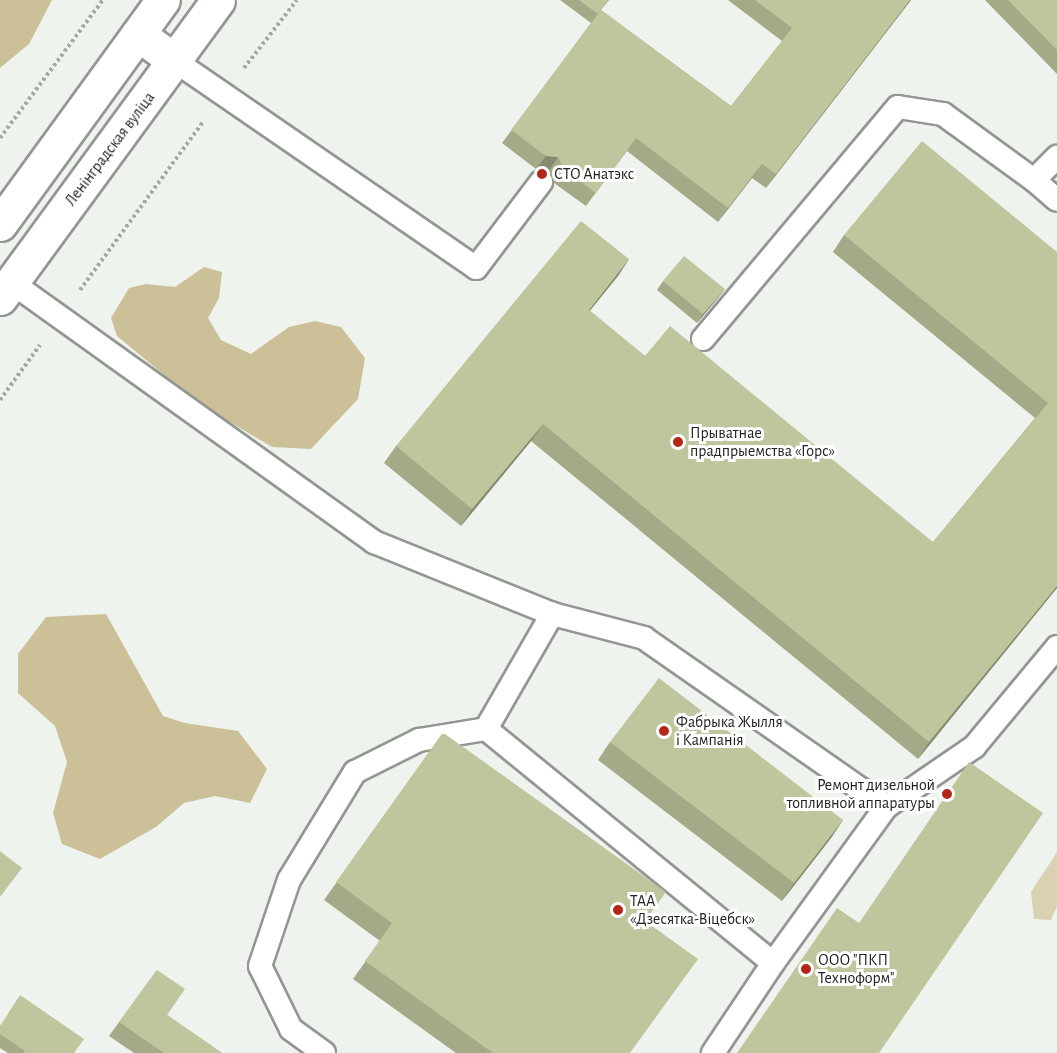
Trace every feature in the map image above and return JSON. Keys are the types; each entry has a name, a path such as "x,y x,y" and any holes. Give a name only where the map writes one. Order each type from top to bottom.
{"main road":[{"path":"0,224 163,0"},
{"name":"Ленінградская вуліца","path":"4,285 218,0"},
{"path":"138,34 175,60"}],"lane":[{"path":"175,60 222,95 476,268 541,182"},
{"path":"703,339 898,107 943,114 1034,180 1057,200"},
{"path":"1034,180 1057,157"},
{"path":"4,285 61,316 374,542 552,614 644,638 886,807"},
{"path":"486,729 552,614"},
{"path":"712,1053 773,963 886,807 974,747 1057,647"},
{"path":"324,1053 291,1029 260,966 289,880 355,772 419,740 486,729 773,963"}],"path":[{"path":"0,138 103,0"},
{"path":"0,400 222,95 297,0"}],"shaded area":[{"path":"0,0 52,0 29,44 0,68"},
{"path":"204,267 222,272 219,298 208,318 221,340 251,354 289,327 315,321 341,327 365,358 358,399 311,449 272,447 198,403 117,336 111,318 129,288 146,284 175,287"},
{"path":"106,614 163,716 185,723 238,731 267,769 250,803 215,796 184,803 156,827 100,859 62,844 53,813 67,762 55,726 18,693 18,654 46,617"},
{"path":"1057,852 1057,906 1051,920 1034,919 1031,892"}],"building":[{"path":"579,0 608,0 598,14"},
{"path":"755,0 910,0 776,174 762,164 728,208 636,138 596,193 564,169 558,157 546,156 511,130 601,10 731,106 792,28"},
{"path":"1008,0 1057,0 1057,50"},
{"name":"Прыватнае прадпрыемства «Горс»","path":"922,141 1057,252 1057,586 929,742 543,424 472,509 396,446 581,221 629,259 589,310 645,356 670,326 933,542 1048,403 844,235"},
{"path":"684,256 725,289 703,314 663,281"},
{"path":"659,678 843,820 794,883 610,742"},
{"path":"442,734 666,892 645,921 698,959 630,1053 493,1053 365,961 392,923 336,882"},
{"path":"969,762 1043,813 879,1053 737,1053 837,908 859,923"},
{"path":"0,851 22,868 0,897"},
{"path":"157,970 185,989 167,1015 222,1053 164,1053 119,1022"},
{"path":"20,995 84,1039 74,1053 23,1053 25,1051 0,1034 0,1026"}],"place":[{"name":"СТО Анатэкс","path":"542,174"},
{"name":"Прыватнае прадпрыемства «Горс»","path":"678,442"},
{"name":"Фабрыка Жылля і Кампанія","path":"664,731"},
{"name":"Ремонт дизельной топливной аппаратуры","path":"947,794"},
{"name":"ТАА «Дзесятка-Віцебск»","path":"618,910"},
{"name":"ООО \"ПКП Техноформ\"","path":"806,969"}]}
